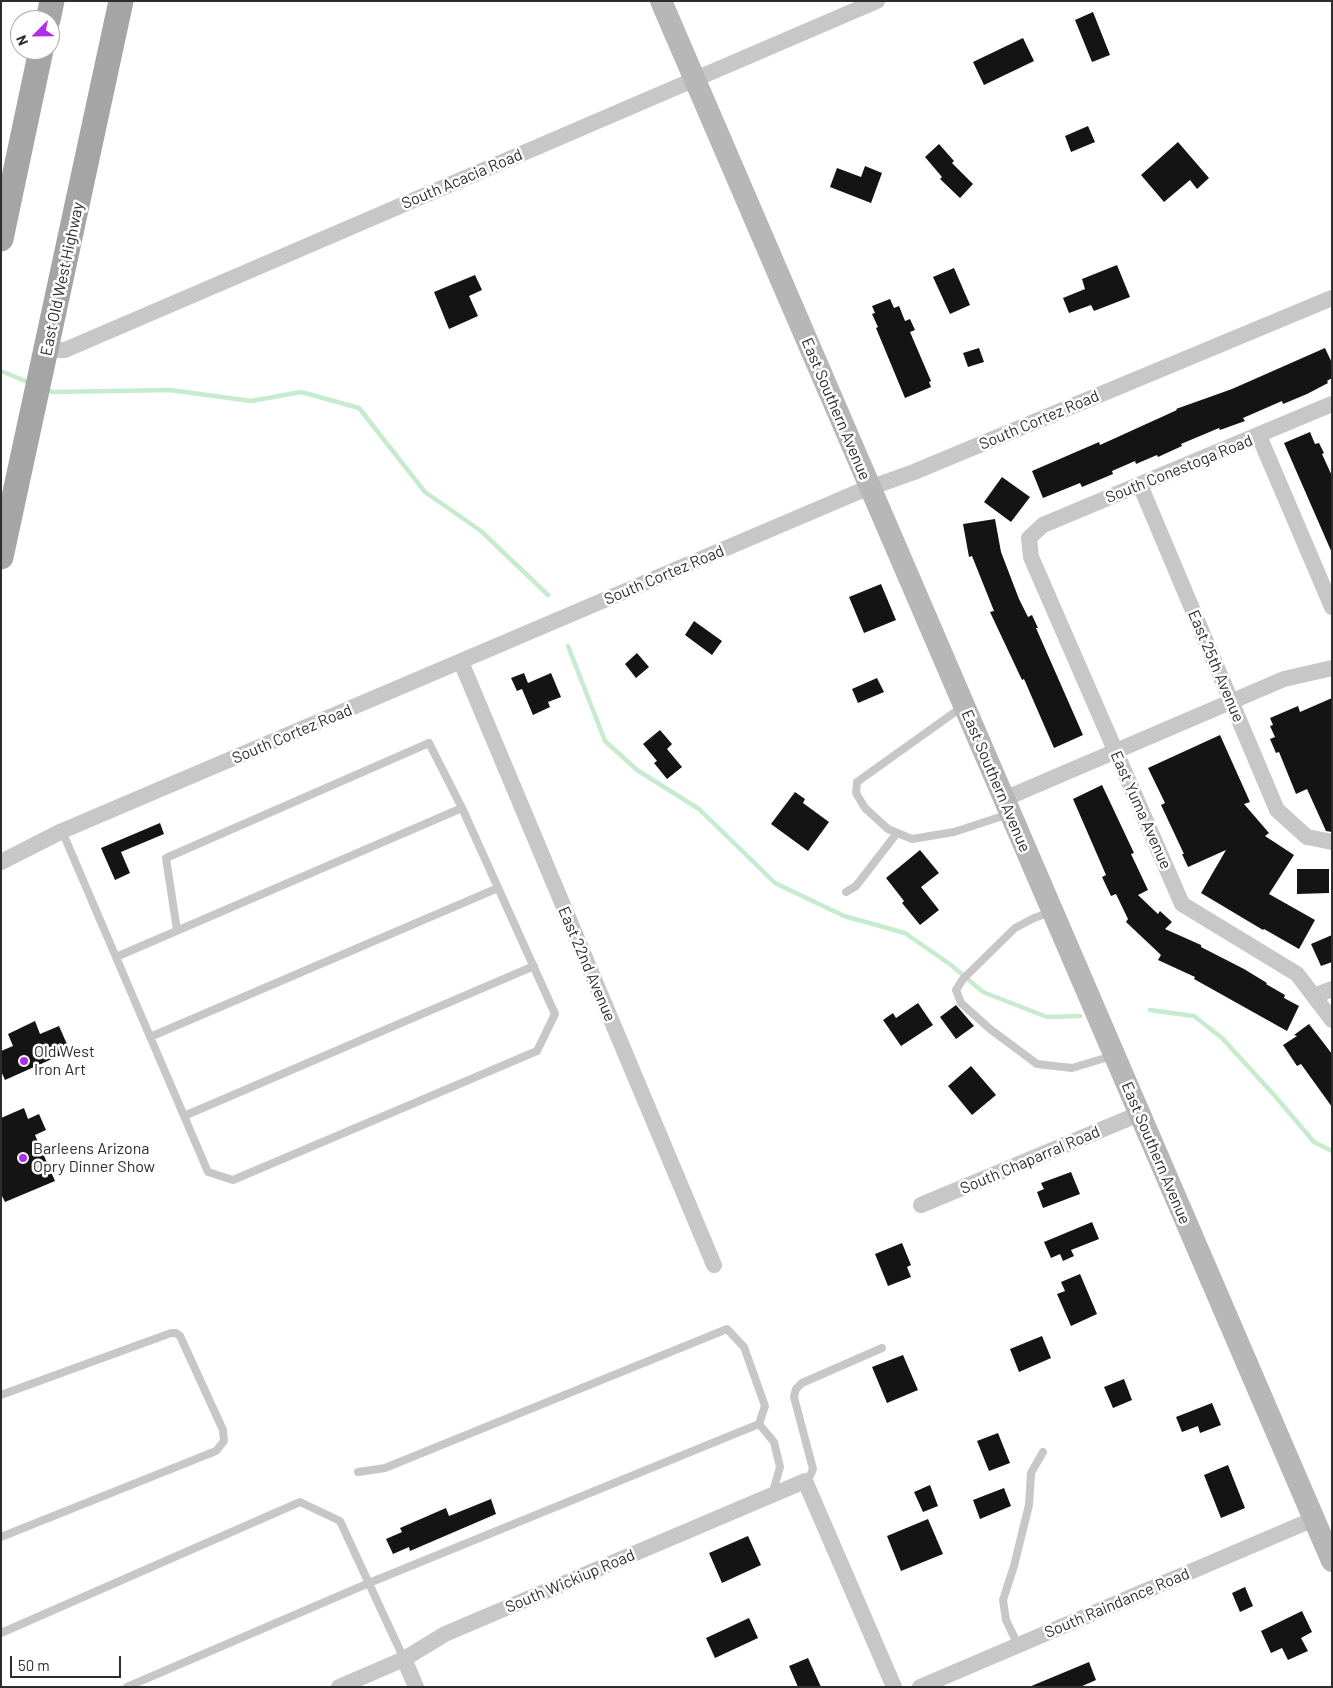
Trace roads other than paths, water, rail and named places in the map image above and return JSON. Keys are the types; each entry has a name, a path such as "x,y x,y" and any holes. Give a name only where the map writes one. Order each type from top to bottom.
{"main road":[{"name":"East Old West Highway","path":"1,557 121,1"},
{"path":"1,239 39,60"}],"street":[{"name":"East Southern Avenue","path":"661,1 1332,1561"},
{"name":"South Acacia Road","path":"46,350 65,350 877,1"},
{"name":"South Cortez Road","path":"1,862 62,831 826,506 914,472 1332,298"},
{"name":"South Conestoga Road","path":"1030,538 1043,525 1332,404"},
{"path":"1259,436 1332,607"},
{"name":"East 25th Avenue","path":"1140,485 1277,810 1307,837 1332,842"},
{"name":"East Yuma Avenue","path":"1030,538 1030,557 1182,904 1297,974 1332,1020"},
{"name":"East 22nd Avenue","path":"461,662 714,1265"},
{"path":"1007,806 1115,751 1284,679 1332,668"},
{"path":"1314,996 1332,988"},
{"name":"South Chaparral Road","path":"921,1205 1139,1114"},
{"path":"805,1481 894,1687"},
{"name":"South Wickiup Road","path":"339,1687 404,1659 445,1634 805,1481"},
{"name":"South Raindance Road","path":"920,1687 1314,1519"},
{"path":"404,1659 416,1687"}],"lane":[{"path":"964,706 857,782 856,793 865,808 888,829 912,839 954,832 1007,806"},
{"path":"62,831 208,1172 233,1180 537,1051 556,1014 462,808 429,742 166,858 177,930"},
{"path":"116,956 462,808"},
{"path":"846,892 856,886 897,833"},
{"path":"150,1037 498,888"},
{"path":"1052,911 1015,928 963,979 956,990 961,1003 990,1029 1037,1064 1072,1068 1114,1055"},
{"path":"184,1116 534,966"},
{"path":"127,1687 369,1583 759,1424 765,1406 744,1347 727,1329 384,1468 358,1472"},
{"path":"1,1395 171,1333 176,1333 180,1336 223,1430 224,1441 216,1451 1,1537"},
{"path":"805,1481 813,1469 794,1397 796,1389 802,1383 882,1348"},
{"path":"759,1424 774,1442 780,1467 772,1496"},
{"path":"1018,1645 1006,1620 1003,1600 1014,1566 1029,1505 1031,1473 1043,1452"},
{"path":"1,1633 300,1502 340,1520 404,1659"}],"waterway":[{"path":"1,371 30,383"},
{"path":"44,389 53,392 170,390 251,401 301,392 359,408 425,492 481,531 548,595"},
{"path":"568,646 605,741 637,770 699,809 775,883 844,916 905,933 951,965 983,992 1047,1017 1080,1016"},
{"path":"1150,1010 1194,1016 1222,1038 1314,1142 1332,1151"}],"place":[{"name":"Old West Iron Art","path":"24,1061"},
{"name":"Barleens Arizona Opry Dinner Show","path":"23,1158"}]}
